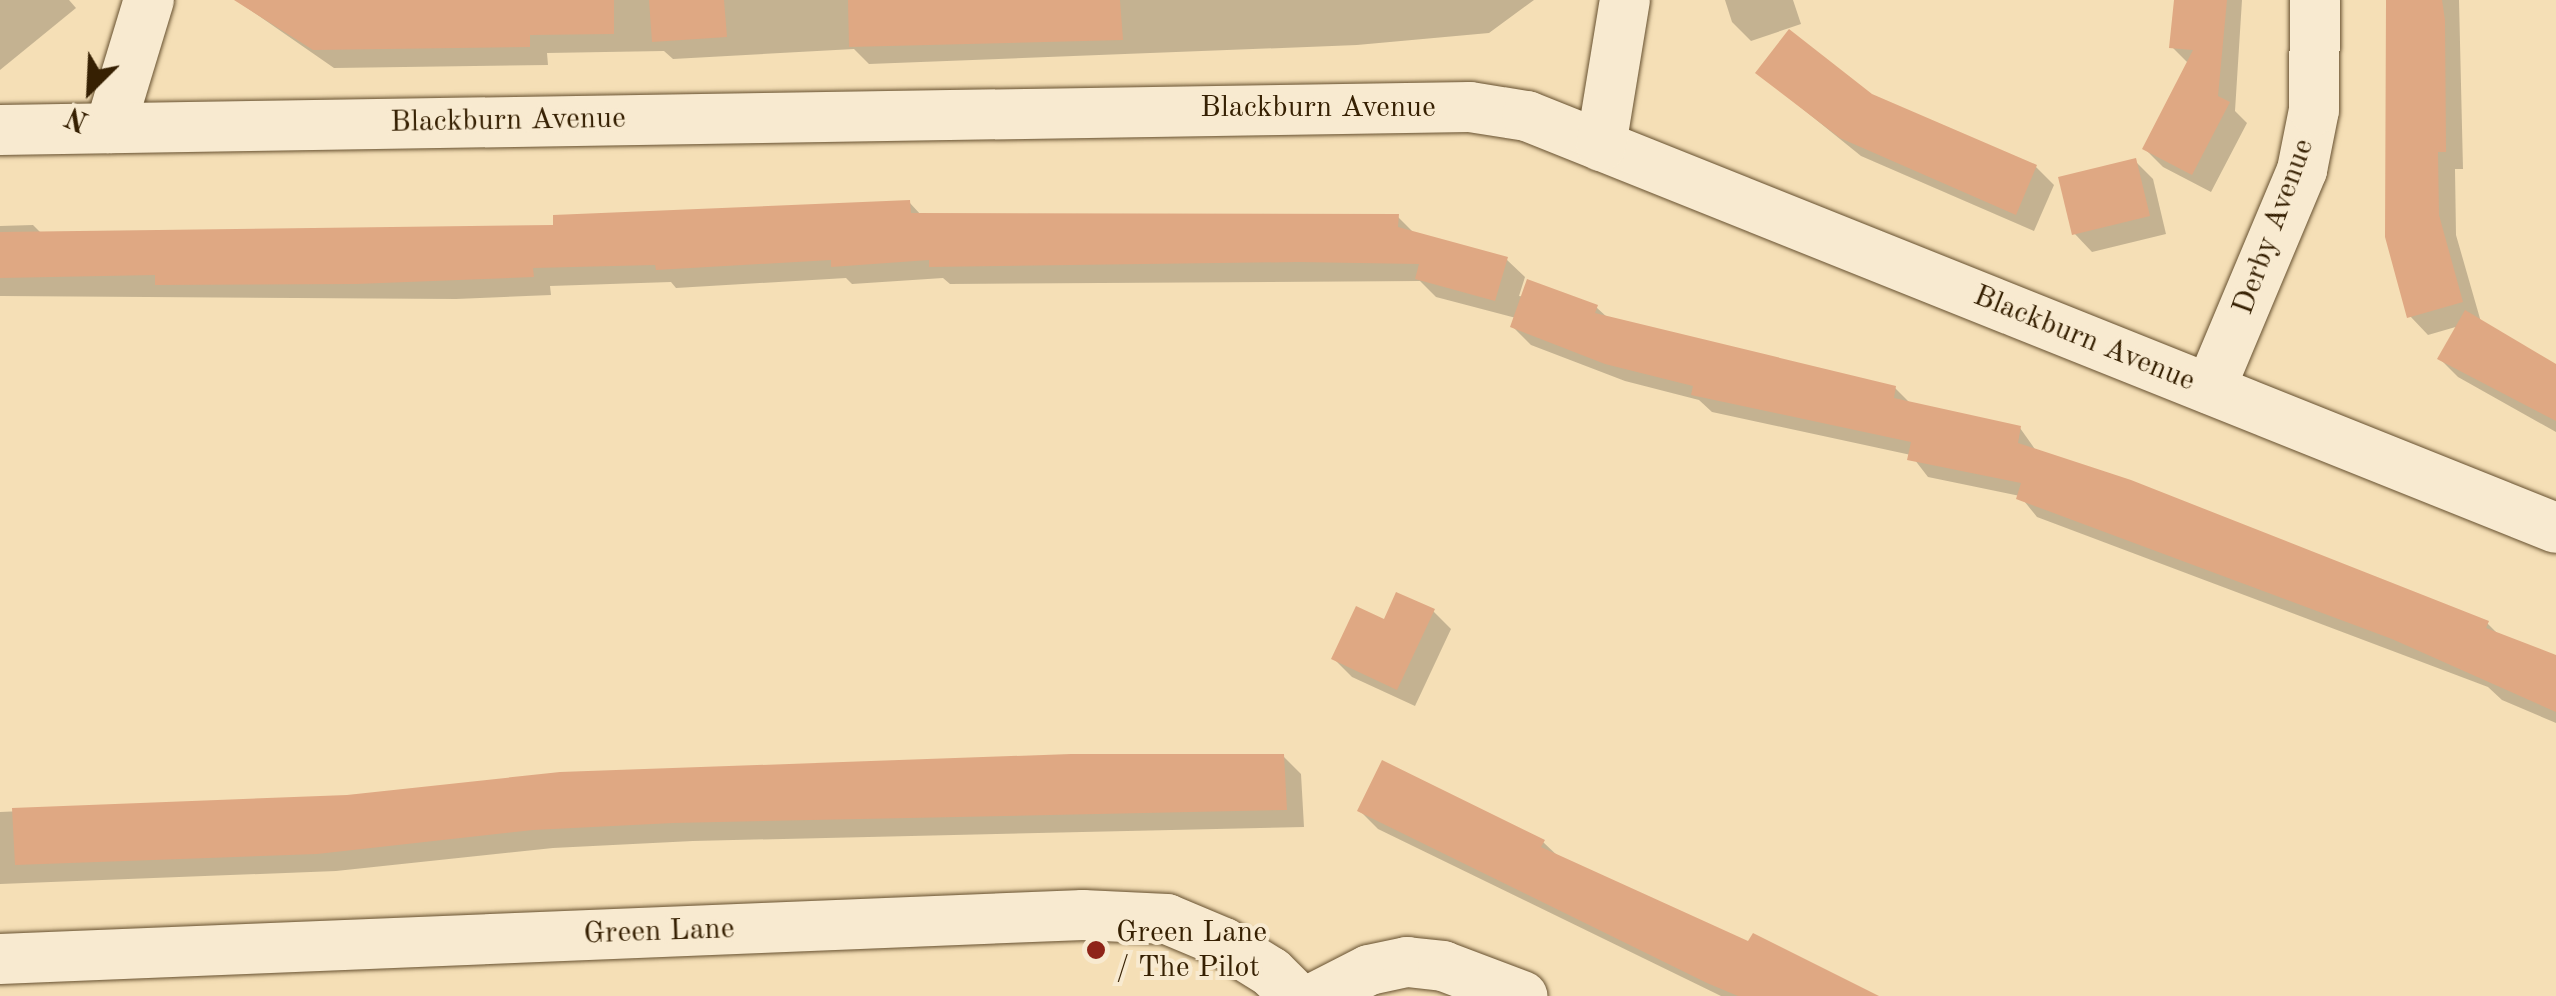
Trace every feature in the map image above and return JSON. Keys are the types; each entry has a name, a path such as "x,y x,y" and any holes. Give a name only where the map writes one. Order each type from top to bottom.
{"street":[{"path":"110,128 149,0"},
{"path":"1601,146 1625,0"},
{"name":"Derby Avenue","path":"2210,389 2302,170 2314,110 2315,0"},
{"name":"Blackburn Avenue","path":"0,130 1470,107 1527,116 2556,528"},
{"name":"Green Lane","path":"0,959 1084,915 1166,920 1224,943 1271,972 1294,996"},
{"path":"1318,996 1369,970 1408,962 1443,966 1522,996"}],"building":[{"path":"234,0 614,0 614,34 530,35 530,47 313,50"},
{"path":"649,0 724,0 727,37 652,42"},
{"path":"848,0 1120,0 1123,40 849,47"},
{"path":"2174,0 2227,0 2218,96 2230,102 2192,175 2142,149 2193,50 2169,48"},
{"path":"2386,0 2442,0 2445,20 2446,152 2438,152 2439,215 2463,302 2407,318 2385,237"},
{"path":"1789,29 1872,94 2037,165 2016,215 1840,138 1755,73"},
{"path":"2136,158 2150,216 2072,235 2058,177"},
{"path":"910,200 911,213 1399,214 1398,227 1508,257 1495,301 1415,279 1419,264 1298,262 929,267 929,260 831,267 831,260 656,270 655,265 533,268 534,277 356,284 155,285 155,275 0,278 0,232 553,225 553,215"},
{"path":"1527,279 1598,305 1595,313 1896,386 1894,398 2021,426 2018,443 2131,480 2489,621 2486,628 2556,655 2556,712 2392,639 2016,499 2021,483 1907,460 1911,442 1691,395 1693,386 1605,364 1510,327"},
{"path":"2465,310 2556,364 2556,421 2437,359"},
{"path":"1396,592 1435,609 1397,690 1331,659 1356,606 1384,619"},
{"path":"1071,754 1284,754 1287,810 673,823 533,830 317,854 15,865 12,808 347,795 560,772"},
{"path":"1382,760 1545,840 1541,847 1748,941 1753,933 1879,996 1738,996 1707,983 1357,811"}],"place":[{"name":"Green Lane / The Pilot","path":"1096,950"}]}
